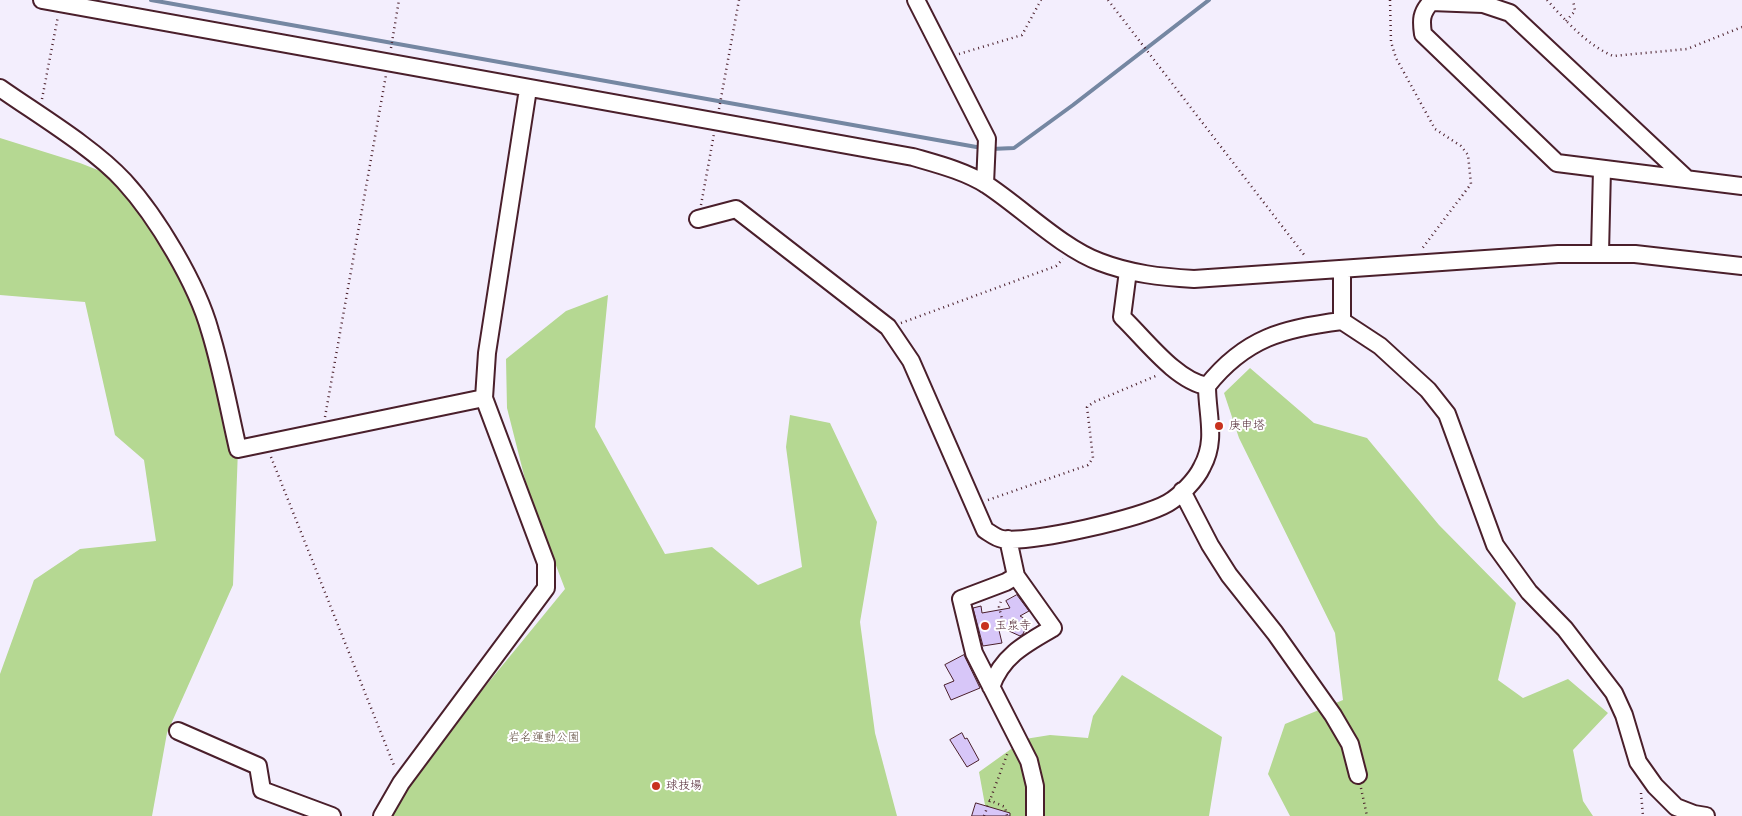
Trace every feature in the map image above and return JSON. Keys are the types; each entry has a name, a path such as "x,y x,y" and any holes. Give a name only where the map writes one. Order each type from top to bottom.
{"street":[{"path":"42,0 913,157 949,168 985,184 1074,248 1099,262 1156,277 1194,278 1307,272 1558,254 1600,253 1635,254 1742,266"},
{"path":"916,0 987,139 985,184"},
{"path":"1687,179 1510,13 1483,4 1431,2 1425,9 1421,20 1423,34 1557,163 1742,186"},
{"path":"0,88 88,150 123,180 156,222 189,281 210,330 238,449 484,398"},
{"path":"382,816 401,783 546,588 546,563 484,398 487,353 528,89"},
{"path":"1600,253 1602,169"},
{"path":"698,218 736,209 888,327 911,361 985,530 1000,539 1022,540 1119,521 1168,503 1182,491 1201,469 1210,449 1208,386 1221,368 1256,341 1286,330 1342,321 1380,346 1428,390 1447,414 1495,545 1529,592 1566,629 1614,692 1624,715 1638,762 1655,786 1676,806 1694,814 1706,816"},
{"path":"1342,269 1342,321"},
{"path":"1128,271 1122,316 1174,368 1194,384 1208,386"},
{"path":"1182,491 1210,545 1229,575 1275,633 1333,715 1350,744 1358,775"},
{"path":"991,687 1003,663 1032,640 1052,628 1011,579 1008,539"},
{"path":"1011,579 961,599 974,653 1029,761 1035,786 1035,816"},
{"path":"178,731 258,766 262,790 332,816"}],"path":[{"path":"323,432 399,0"},
{"path":"944,57 964,54 1022,35 1041,0"},
{"path":"1108,0 1305,256 1307,272"},
{"path":"1390,0 1391,42 1396,58 1435,129 1461,146 1468,154 1470,184 1409,265"},
{"path":"1547,0 1566,21 1602,51 1613,56 1687,49 1742,26"},
{"path":"1566,21 1575,11 1573,0"},
{"path":"39,115 60,3"},
{"path":"888,327 1056,266 1074,248"},
{"path":"974,505 1088,465 1093,458 1087,408 1094,402 1174,368"},
{"path":"266,444 401,783"},
{"path":"999,624 1003,623 999,607 1011,579"},
{"path":"984,816 1004,762"},
{"path":"1358,775 1368,816"},
{"path":"989,800 1005,807 1007,816"}],"green space":[{"path":"0,138 80,163 123,180 156,222 210,330 238,449 233,585 167,733 152,816 0,816 0,674 34,580 80,549 156,541 144,460 115,435 85,302 0,295"},
{"name":"岩名運動公園","path":"608,295 595,427 665,554 712,547 758,585 802,567 786,447 790,415 830,423 877,522 860,622 875,733 897,816 379,816 565,589 529,495 507,408 506,359 566,311"},
{"path":"1250,368 1314,423 1367,438 1439,525 1516,603 1498,680 1523,698 1568,679 1608,713 1573,750 1583,801 1593,816 1290,816 1268,774 1285,724 1343,700 1335,633 1239,438 1224,393"},
{"path":"1122,675 1222,737 1209,816 987,816 979,772 1025,739 1050,735 1088,738 1093,716"}],"building":[{"path":"1017,595 1029,611 1020,616 1029,621 1023,634 1020,636 998,626 1002,643 983,646 973,608 981,606 982,613 1010,608 1006,601"},
{"path":"964,655 980,688 951,700 944,685 954,681 945,665"},
{"path":"962,733 965,739 967,738 979,760 967,767 950,740"},
{"path":"976,803 1010,813 1010,816 972,816"}],"waterway":[{"path":"151,0 982,148"},
{"path":"991,149 1014,148 1209,0"}],"place":[{"name":"庚申塔","path":"1219,426"},
{"name":"玉泉寺","path":"985,626"},
{"name":"球技場","path":"656,786"}]}
